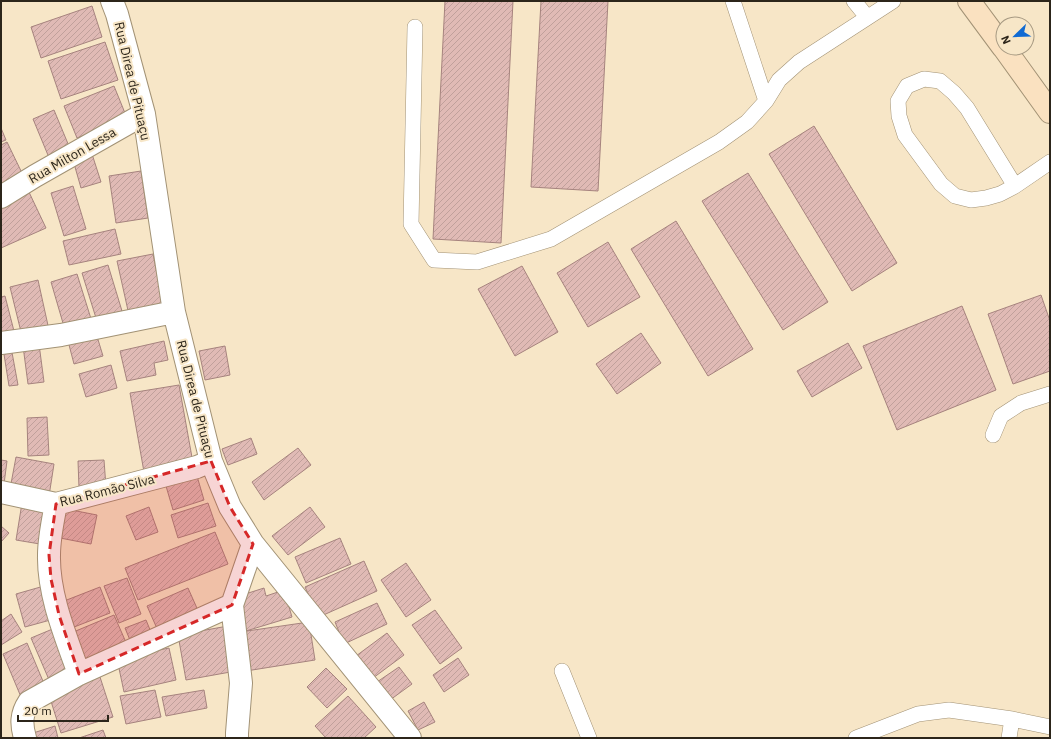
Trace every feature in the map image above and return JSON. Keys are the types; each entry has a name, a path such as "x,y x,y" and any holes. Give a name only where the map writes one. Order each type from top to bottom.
{"main road":[{"path":"969,1 995,36"},
{"path":"1010,56 1047,100"}],"street":[{"name":"Rua Direa de Pituaçu","path":"112,1 117,14 144,114 174,312 211,460 230,507 253,544 410,738"},
{"name":"Rua Milton Lessa","path":"1,197 144,114"},
{"path":"1,343 61,334 174,312"},
{"name":"Rua Romão Silva","path":"1,492 56,504 197,467 211,460"},
{"path":"56,504 48,555 51,579 59,615 79,674"},
{"path":"237,738 241,683 232,605 253,544"},
{"path":"25,738 22,730 22,718 25,708 29,702 79,674 232,605"}],"lane":[{"path":"733,1 766,101"},
{"path":"854,1 867,17"},
{"path":"415,27 411,224 434,260 477,262 551,239 719,142 747,122 766,101 779,80 799,62 893,1"},
{"path":"1015,186 967,108 954,93 940,82 924,79 907,86 898,101 898,116 905,135 941,184 955,196 971,200 1000,194 1015,186 1050,162"},
{"path":"993,435 1001,416 1021,403 1050,394"},
{"path":"562,671 588,738"},
{"path":"856,738 918,714 949,710 1012,719 1050,727"},
{"path":"1009,738 1012,719"}],"highlighted area":[{"path":"211,461 230,507 253,544 232,605 79,674 59,615 51,579 49,555 56,504"}],"building":[{"path":"445,1 513,1 501,243 433,239"},
{"path":"541,1 608,1 598,191 531,187"},
{"path":"92,6 102,37 41,58 31,27"},
{"path":"105,42 118,80 61,99 48,61"},
{"path":"114,86 127,118 77,138 64,106"},
{"path":"54,110 71,151 50,160 33,119"},
{"path":"814,126 897,263 852,291 769,154"},
{"path":"1,128 6,140 1,142"},
{"path":"7,142 22,173 6,180 10,188 1,192 1,145"},
{"path":"92,154 101,182 81,188 73,160"},
{"path":"141,171 148,218 116,223 109,176"},
{"path":"748,173 828,302 783,330 702,201"},
{"path":"73,186 86,229 64,236 51,193"},
{"path":"28,190 46,228 1,248 1,202"},
{"path":"676,221 753,349 708,376 631,249"},
{"path":"115,229 121,254 69,265 63,241"},
{"path":"608,242 640,297 588,327 557,273"},
{"path":"153,254 164,308 129,315 117,261"},
{"path":"108,265 122,311 96,318 82,273"},
{"path":"522,266 558,332 515,356 478,289"},
{"path":"77,274 92,322 65,330 51,282"},
{"path":"38,280 49,330 22,336 10,287"},
{"path":"1041,295 1050,321 1050,371 1013,384 988,314"},
{"path":"5,296 15,335 1,339 1,297"},
{"path":"962,306 996,390 897,430 863,346"},
{"path":"96,333 103,356 74,364 68,341"},
{"path":"641,333 661,363 617,394 596,364"},
{"path":"164,341 168,360 154,363 156,375 127,381 120,351"},
{"path":"848,343 862,368 812,397 797,371"},
{"path":"39,344 44,382 28,384 23,346"},
{"path":"225,346 230,375 205,380 199,351"},
{"path":"11,347 18,385 9,386 3,348"},
{"path":"111,365 117,388 86,397 79,374"},
{"path":"179,385 193,463 144,472 130,393"},
{"path":"47,417 49,455 28,456 27,418"},
{"path":"251,438 257,454 228,465 222,449"},
{"path":"298,448 311,465 264,500 252,482"},
{"path":"16,457 54,464 49,496 10,489"},
{"path":"1,460 7,461 4,484 1,484"},
{"path":"104,460 106,487 79,488 78,461"},
{"path":"197,476 204,500 173,510 166,486"},
{"path":"22,503 46,508 40,544 16,540"},
{"path":"208,503 216,526 178,538 171,515"},
{"path":"149,507 158,532 136,540 126,516"},
{"path":"310,507 325,527 288,555 272,536"},
{"path":"61,508 97,515 91,544 55,537"},
{"path":"1,526 9,533 1,542"},
{"path":"215,532 228,564 138,600 125,568"},
{"path":"340,538 351,564 306,583 295,557"},
{"path":"364,561 377,591 319,617 305,587"},
{"path":"406,563 431,600 406,617 381,580"},
{"path":"127,578 141,614 119,623 104,586"},
{"path":"44,586 54,619 25,627 16,594"},
{"path":"100,587 110,613 69,629 59,603"},
{"path":"188,588 200,615 159,633 147,606"},
{"path":"264,588 266,596 284,590 292,617 246,631 236,597"},
{"path":"377,603 387,624 344,644 335,622"},
{"path":"435,610 462,648 440,664 412,625"},
{"path":"11,614 22,632 1,645 1,621"},
{"path":"114,615 128,647 84,665 71,633"},
{"path":"146,620 153,637 132,645 125,628"},
{"path":"309,622 315,660 246,671 240,632"},
{"path":"228,626 236,671 186,680 178,635"},
{"path":"55,628 74,672 50,682 31,638"},
{"path":"387,633 404,655 373,678 356,656"},
{"path":"27,643 45,686 21,697 3,654"},
{"path":"169,648 176,680 124,692 117,659"},
{"path":"458,658 469,675 444,692 433,675"},
{"path":"399,667 412,684 390,700 377,682"},
{"path":"326,668 347,689 327,708 307,687"},
{"path":"100,677 113,717 61,733 49,695 75,684"},
{"path":"155,690 161,717 126,724 120,696"},
{"path":"204,690 207,708 166,716 162,697"},
{"path":"348,696 376,727 364,738 326,738 315,726"},
{"path":"424,702 435,722 418,730 408,711"},
{"path":"55,726 58,738 28,738 27,735"},
{"path":"103,730 106,738 79,738"}]}
